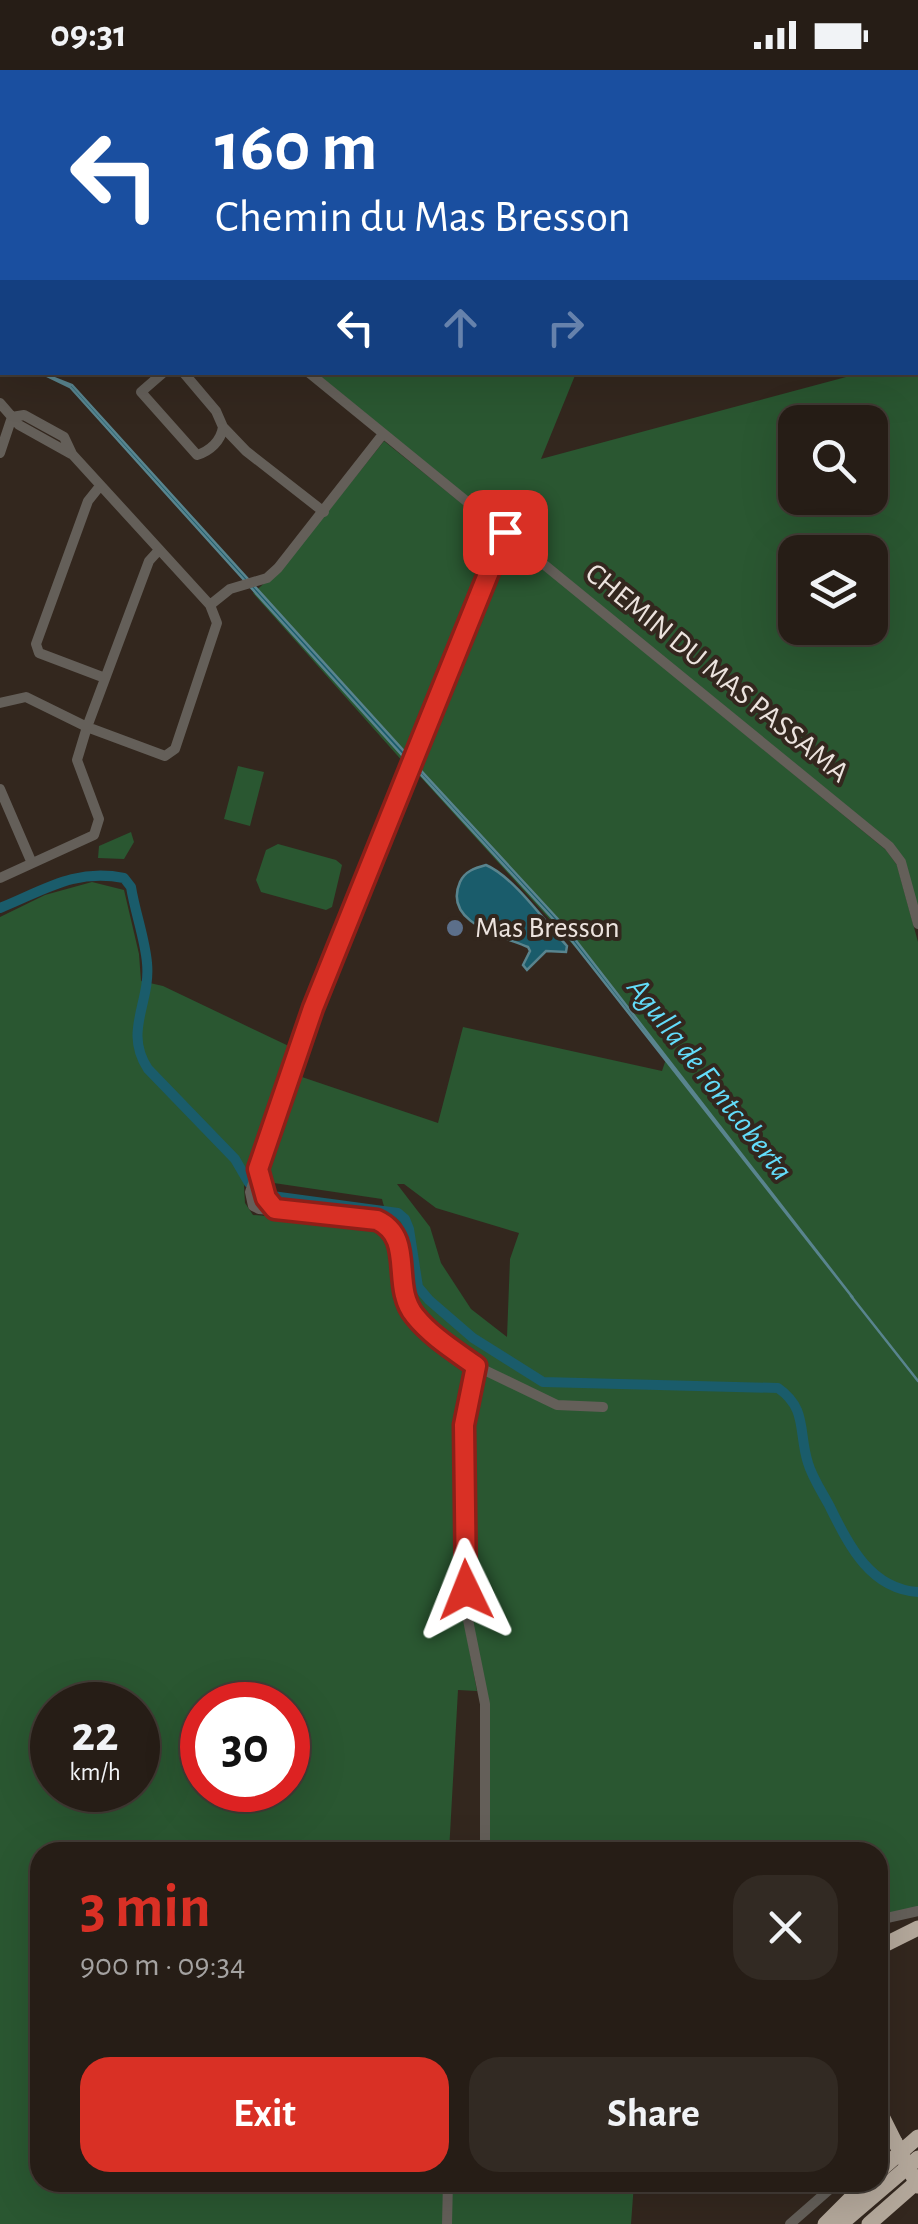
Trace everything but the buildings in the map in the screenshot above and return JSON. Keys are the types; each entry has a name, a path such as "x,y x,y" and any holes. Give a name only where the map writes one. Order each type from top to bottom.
{"highway":[{"path":"888,1943 913,1931"},
{"path":"869,2224 918,2183 888,2128"},
{"path":"888,2163 918,2137"},
{"path":"888,2184 918,2158"},
{"path":"824,2224 857,2192"},
{"path":"842,2224 879,2192"}],"street":[{"path":"161,375 141,392 197,455 214,445 223,427"},
{"path":"186,375 216,411 223,427 246,451 324,512"},
{"name":"CHEMIN DU MAS PASSAMA","path":"312,375 889,846 901,862 918,924"},
{"path":"0,403 12,416"},
{"path":"0,703 26,697 87,727 166,756 171,754 217,623 210,605 72,454 64,437 24,415 12,416"},
{"path":"0,453 12,416"},
{"path":"210,605 230,589 278,568 383,434"},
{"path":"100,486 88,502 36,644 39,653 105,678"},
{"path":"505,532 313,1008 250,1200 260,1210 377,1220 390,1226 397,1236 404,1297 414,1316 445,1344 476,1366 557,1404 603,1407"},
{"path":"0,878 94,835 99,827 77,760 149,561 159,550"},
{"path":"0,789 31,862"},
{"path":"476,1366 464,1425 465,1560 468,1620 485,1704 485,1842"},
{"path":"888,1918 918,1912"},
{"path":"447,2224 448,2192"},
{"path":"790,2224 827,2192"}],"green space":[{"path":"318,375 575,375 541,459 854,375 918,375 918,906 892,843"},
{"path":"384,441 500,534 405,764 253,593 285,565"},
{"path":"508,540 886,850 897,865 918,942 918,1907 888,1914 888,1842 490,1842 490,1760 472,1619 469,1560 468,1426 480,1364 438,1334 412,1305 402,1239 382,1199 267,1182 264,1174 296,1075 438,1123 463,1027 662,1071 666,1059 585,958 416,772","holes":["397,1184 404,1184 436,1208 519,1233 510,1259 507,1337 471,1309 441,1263 430,1227"]},
{"path":"238,766 264,772 250,826 224,819"},
{"path":"131,832 134,842 124,859 98,858 99,846"},
{"path":"278,844 342,865 332,907 326,910 261,892 256,880 266,850"},
{"path":"92,882 124,890 141,981 163,986 295,1049 244,1186 245,1203 253,1215 376,1224 393,1237 401,1298 411,1318 471,1367 460,1425 464,1620 477,1691 458,1690 450,1842 30,1842 30,2192 444,2192 443,2224 0,2224 0,917 45,895"},
{"path":"452,2192 633,2192 631,2224 451,2224"}],"water":[{"path":"45,375 72,385 412,760 410,764 70,387"},
{"path":"413,762 567,929 853,1298 564,931"},
{"path":"486,865 508,879 529,901 567,946 566,952 546,951 527,970 523,965 528,947 467,918 457,896 460,882 474,869"}],"waterway":[{"path":"0,908 74,879 124,878 131,887 147,963 138,1029 141,1055 148,1069 235,1159 249,1183"},
{"path":"272,1196 398,1213 409,1229 418,1287 429,1300 473,1338 543,1382 778,1388 794,1404 810,1468 862,1562 886,1582 918,1592"},
{"name":"Agulla de Fontcoberta","path":"851,1296 918,1381"}],"place":[{"name":"Mas Bresson","path":"455,928"}],"route":[{"path":"466,1590 464,1425 476,1366 414,1316 404,1297 397,1236 390,1226 377,1220 275,1209 266,1198 258,1169 313,1008 505,532"}]}
